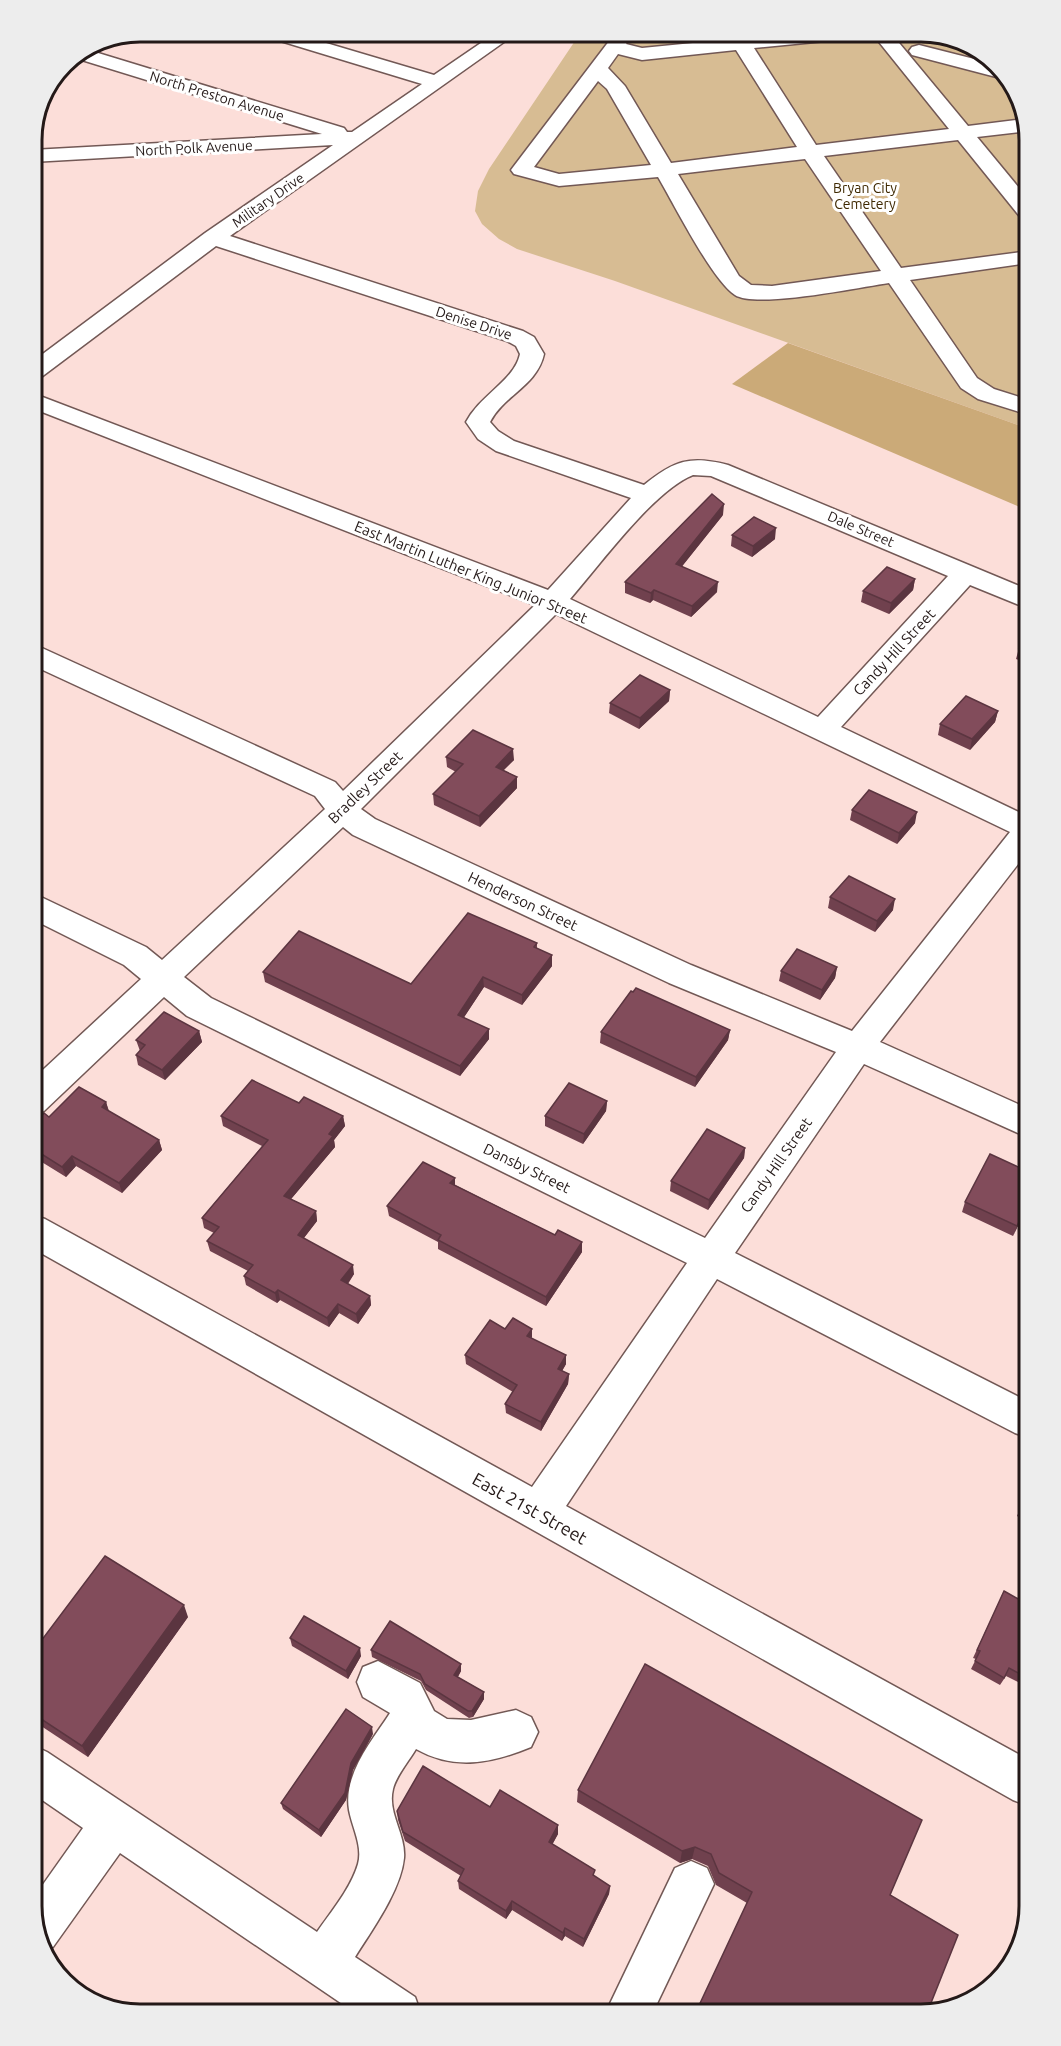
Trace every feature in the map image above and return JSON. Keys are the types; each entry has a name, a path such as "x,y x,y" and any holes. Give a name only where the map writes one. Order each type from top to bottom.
{"street":[{"path":"304,42 437,82"},
{"name":"Military Drive","path":"42,366 213,238 495,42"},
{"path":"617,42 521,170 559,180 663,170 1018,126"},
{"path":"624,42 642,54 760,42"},
{"path":"888,42 1019,201"},
{"path":"741,44 810,151 969,383 986,394 1019,405"},
{"path":"896,53 952,47"},
{"path":"919,51 989,69"},
{"name":"North Preston Avenue","path":"89,56 356,138"},
{"path":"597,69 615,86 730,280 745,292 772,293 1019,258"},
{"name":"North Polk Avenue","path":"42,155 356,138"},
{"name":"Denise Drive","path":"213,238 515,336 526,342 532,354 529,370 487,406 480,415 478,422 482,431 489,438 505,446 647,495"},
{"name":"East Martin Luther King Junior Street","path":"42,404 553,602 1019,824"},
{"name":"Bradley Street","path":"42,1091 342,810 553,602 647,495 675,472 690,467"},
{"name":"Dale Street","path":"690,467 719,470 1019,596"},
{"name":"Candy Hill Street","path":"821,731 966,573"},
{"name":"Henderson Street","path":"42,659 325,789 342,810 364,826 670,969 858,1047 1019,1119"},
{"name":"Candy Hill Street","path":"538,1513 858,1047 1019,842"},
{"name":"Dansby Street","path":"42,911 135,957 163,976 199,1007 711,1258 1019,1416"},
{"name":"East 21st Street","path":"42,1236 1019,1778"},
{"path":"322,1964 376,1878 382,1855 369,1803 370,1788 413,1712 411,1704 405,1698 378,1682"},
{"path":"410,1720 442,1739 453,1741 465,1742 516,1732"},
{"path":"42,1774 383,2004"},
{"path":"44,1921 113,1824"},
{"path":"633,2004 691,1884"}],"green space":[{"name":"Bryan City Cemetery","path":"574,42 928,42 965,52 976,58 995,75 1012,102 1017,121 1019,140 1019,425 615,281 517,249 499,239 482,224 475,211 478,191 489,169"}],"shaded area":[{"path":"788,343 1019,425 1019,507 732,384"}],"building":[{"path":"712,494 724,504 676,564 718,582 692,606 654,590 651,593 625,582"},
{"path":"754,517 776,528 753,546 732,535"},
{"path":"887,567 915,579 891,603 863,591"},
{"path":"640,675 670,690 640,718 610,703"},
{"path":"966,696 998,711 972,739 940,724"},
{"path":"473,730 513,749 496,767 517,777 479,816 433,794 463,764 446,757"},
{"path":"869,790 917,812 899,833 852,810"},
{"path":"849,876 895,899 877,921 830,897"},
{"path":"468,913 537,943 534,947 552,955 522,995 483,977 458,1015 489,1029 460,1066 263,972 299,931 411,984"},
{"path":"797,949 837,967 822,990 781,971"},
{"path":"636,988 730,1030 696,1077 601,1032 631,991 633,992"},
{"path":"164,1012 199,1031 162,1070 136,1055 145,1045 136,1040"},
{"path":"252,1080 299,1103 304,1097 343,1116 329,1134 333,1136 284,1196 316,1211 298,1235 353,1265 341,1280 370,1296 356,1314 338,1304 327,1318 278,1290 275,1293 244,1276 253,1265 207,1241 219,1227 202,1218 268,1140 221,1116"},
{"path":"569,1083 607,1101 584,1134 545,1116"},
{"path":"79,1087 106,1102 102,1107 159,1140 119,1183 72,1156 62,1167 42,1154 42,1115 44,1113 49,1117"},
{"path":"707,1129 745,1148 709,1200 671,1181"},
{"path":"990,1154 1019,1167 1019,1222 1017,1226 965,1202"},
{"path":"423,1162 455,1178 450,1183 555,1235 558,1230 582,1242 546,1297 438,1240 441,1235 387,1206"},
{"path":"513,1318 532,1329 527,1336 566,1355 558,1369 569,1374 541,1422 505,1404 517,1385 465,1355 490,1320 505,1329"},
{"path":"105,1556 184,1605 82,1746 42,1720 42,1640"},
{"path":"1004,1591 1019,1599 1019,1673 1009,1668 1004,1678 975,1661 980,1651 977,1650"},
{"path":"304,1616 360,1648 346,1671 290,1638"},
{"path":"390,1621 461,1664 454,1675 484,1692 472,1711 468,1711 425,1684 420,1674 371,1650"},
{"path":"645,1664 922,1820 890,1895 958,1935 931,2003 700,2004 752,1892 719,1873 711,1854 695,1847 682,1851 578,1790"},
{"path":"346,1709 372,1727 351,1763 345,1793 319,1830 281,1803"},
{"path":"423,1766 490,1807 500,1790 558,1825 549,1842 595,1870 593,1875 610,1886 584,1939 565,1928 563,1933 512,1901 506,1911 458,1881 464,1869 403,1832 397,1811"}]}
